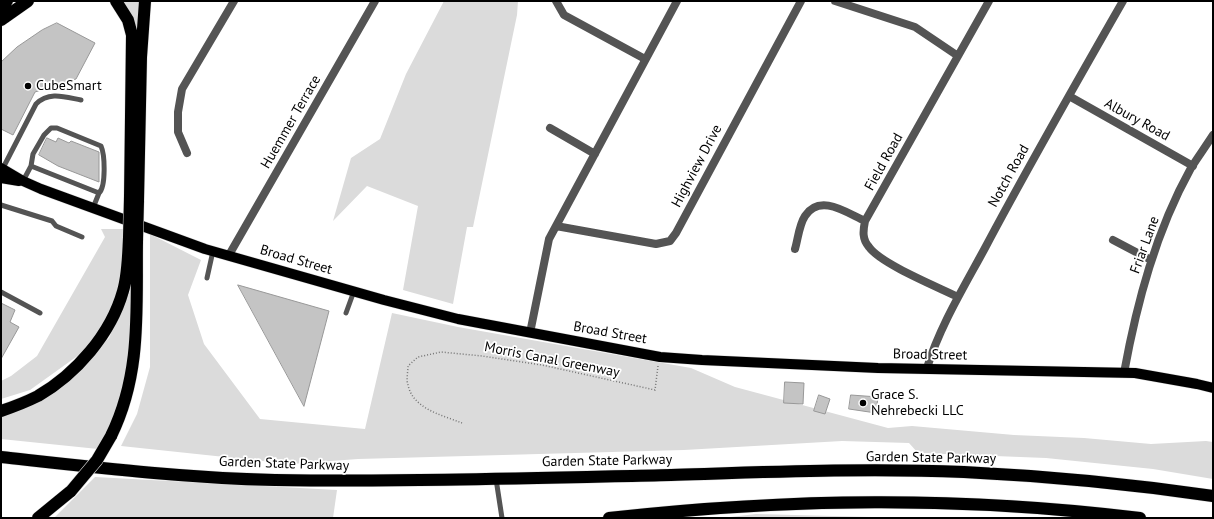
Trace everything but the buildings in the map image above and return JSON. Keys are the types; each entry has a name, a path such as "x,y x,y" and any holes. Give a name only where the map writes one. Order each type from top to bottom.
{"highway":[{"path":"1,7 7,1"},
{"path":"1,20 28,1"},
{"path":"116,1 128,20 132,34 134,199"},
{"path":"38,518 70,491 97,460 111,436 126,401 133,370 136,335 133,239 134,199 145,1"},
{"path":"1,411 38,396 60,380 97,342 110,322 123,291 133,239"},
{"name":"Garden State Parkway","path":"1,457 180,475 271,480 367,481 775,471 956,472 1016,475 1153,488 1213,496"},
{"path":"609,518 682,510 771,504 884,501 1006,505 1084,511 1140,518"}],"main road":[{"name":"Broad Street","path":"2,172 93,208 213,251 354,291 458,319 660,357 773,364 1124,373 1160,377 1213,388"}],"street":[{"path":"187,153 178,132 178,112 182,89 234,1"},
{"name":"Huemmer Terrace","path":"229,255 375,1"},
{"path":"556,1 564,15 645,60"},
{"path":"530,332 546,248 556,226 677,1"},
{"name":"Highview Drive","path":"556,226 656,244 670,241 676,233 801,1"},
{"path":"835,1 915,27 958,56"},
{"name":"Field Road","path":"865,221 989,1"},
{"name":"Notch Road","path":"927,368 931,354 958,297 1014,192 1123,1"},
{"name":"Albury Road","path":"1069,96 1193,166"},
{"path":"550,128 595,154"},
{"name":"Friar Lane","path":"1124,373 1134,320 1152,260 1170,214 1193,166 1213,135"},
{"path":"795,249 805,216 818,206 828,205 865,221 863,231 864,238 874,254 958,297"},
{"path":"1113,240 1152,260"}],"lane":[{"path":"2,172 36,104 42,97 54,95 81,100"},
{"path":"23,181 32,166 33,154 44,135 51,128 57,128 98,143 102,146 104,152 103,187 93,208"},
{"path":"32,166 99,193"},
{"path":"1,205 52,221 56,226 82,237"},
{"path":"207,278 213,251"},
{"path":"346,313 354,291"},
{"path":"1,292 40,313"},
{"path":"496,478 502,518"}],"path":[{"name":"Morris Canal Greenway","path":"462,423 429,410 416,401 408,385 408,366 418,357 440,352 482,356 542,365 655,390 660,357"}],"shaded area":[{"path":"121,1 140,1 137,33"},
{"path":"444,1 518,1 517,15 473,227 467,227 453,304 403,290 418,206 367,186 333,221 351,158 380,139 406,74"},
{"path":"101,229 125,229 121,283 106,323 83,352 30,390 1,399 1,381 11,376 37,356 105,237"},
{"path":"150,234 201,260 188,295 204,344 260,419 365,429 392,313 458,327 691,368 735,387 888,428 912,426 1014,435 1084,438 1151,444 1206,441 1213,442 1213,479 1153,469 1046,458 918,453 909,443 842,441 684,450 358,459 291,464 121,446 137,414 150,367"},
{"path":"135,280 130,374 117,414 98,449 1,439 1,415 26,407 60,388 109,338"},
{"path":"95,477 337,490 333,518 54,518"},
{"path":"756,514 910,518 722,518"}],"place":[{"name":"CubeSmart","path":"28,86"},
{"name":"Grace S. Nehrebecki LLC","path":"863,403"}]}
